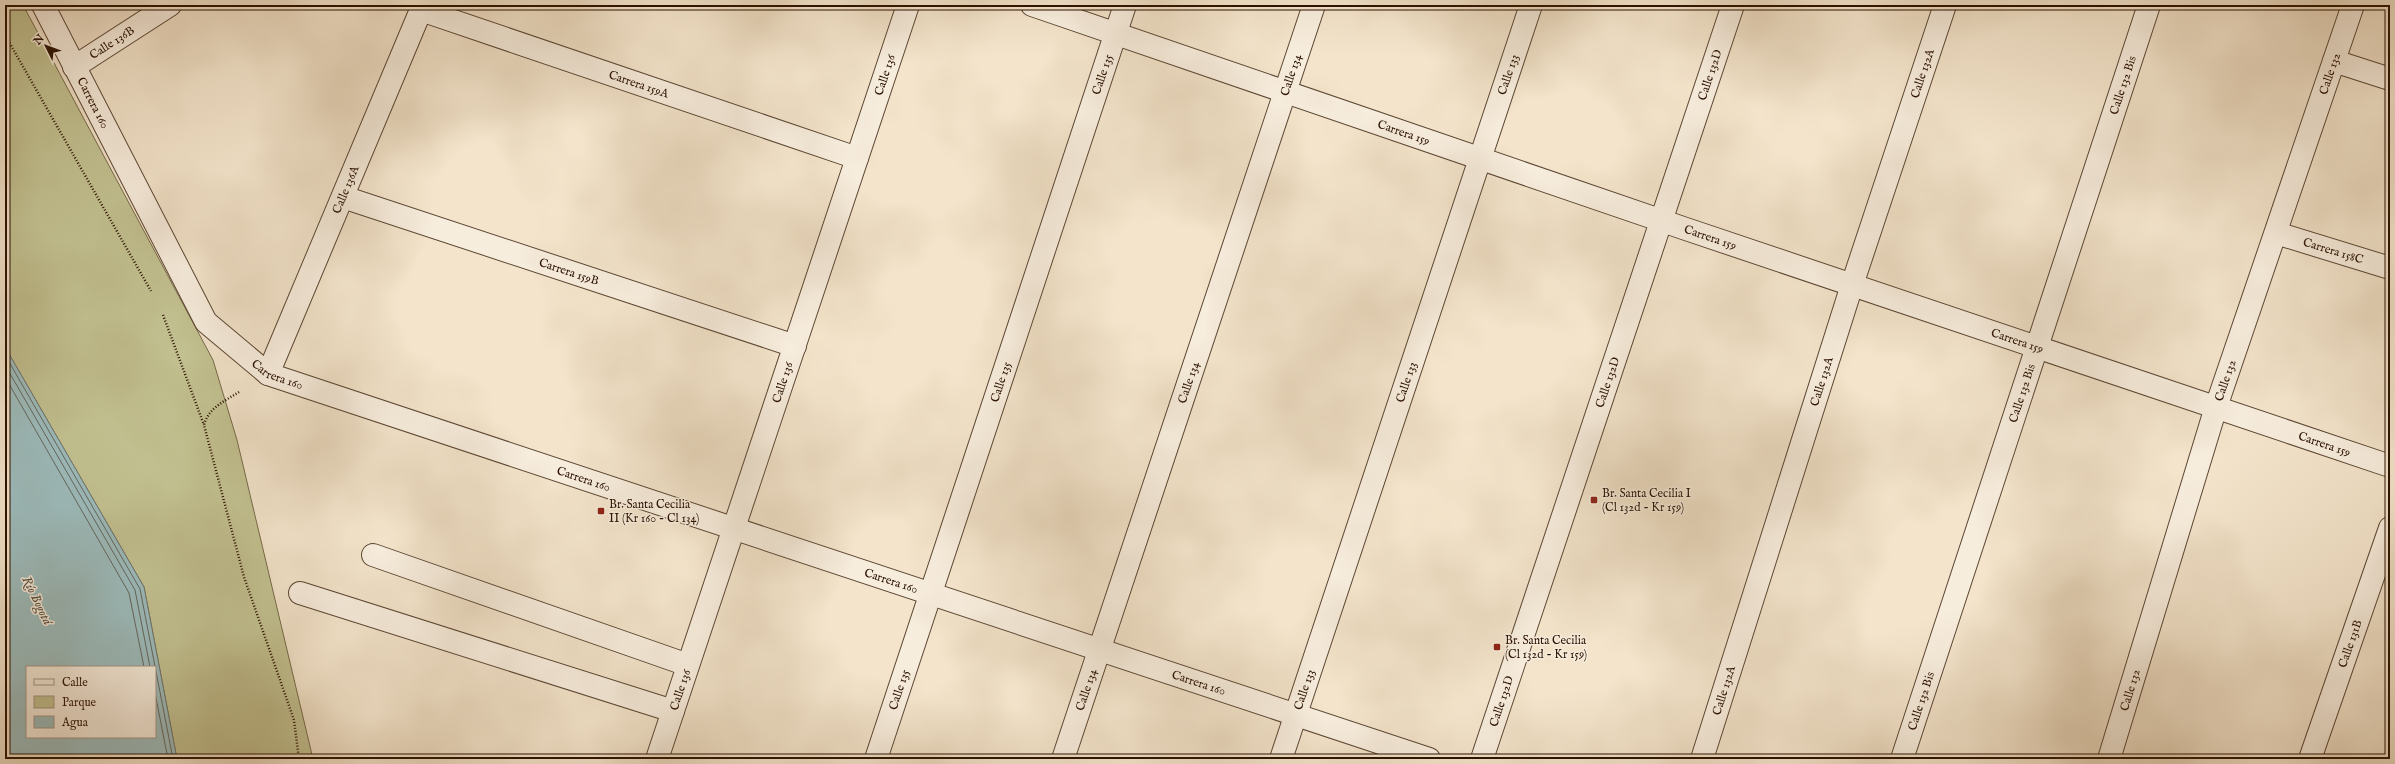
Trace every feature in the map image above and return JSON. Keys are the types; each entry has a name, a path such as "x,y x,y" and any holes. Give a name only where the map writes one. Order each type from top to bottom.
{"street":[{"name":"Carrera 160","path":"43,5 206,322 268,374 1429,759"},
{"name":"Calle 136B","path":"74,67 170,5"},
{"name":"Calle 136","path":"657,759 908,5"},
{"name":"Carrera 159","path":"1032,5 1852,285 2390,466"},
{"name":"Calle 135","path":"876,759 1125,5"},
{"name":"Calle 134","path":"1063,759 1314,5"},
{"name":"Calle 133","path":"1281,759 1531,5"},
{"name":"Calle 132D","path":"1482,759 1733,5"},
{"name":"Calle 132A","path":"1702,759 1852,285 1945,5"},
{"name":"Calle 132 Bis","path":"1902,759 2149,5"},
{"name":"Calle 132","path":"2109,759 2216,407 2353,5"},
{"name":"Carrera 159A","path":"422,7 857,158"},
{"name":"Calle 136A","path":"268,374 422,7"},
{"path":"2334,60 2390,79"},
{"name":"Carrera 159B","path":"342,197 795,346"},
{"name":"Carrera 158C","path":"2276,233 2390,268"},
{"name":"Calle 131B","path":"2310,759 2390,528"},
{"path":"373,555 688,665"},
{"path":"300,592 673,711"}],"path":[{"path":"5,35 153,295"},
{"path":"161,308 204,425 244,577 294,720 300,759"},
{"path":"204,425 206,417 212,410 268,374"}],"green space":[{"path":"5,5 23,5 213,360 237,440 313,759 177,759 144,587 5,347"}],"water":[{"name":"Río Bogotá","path":"5,347 144,587 177,759 5,759"}],"place":[{"name":"Br. Santa Cecilia I (Cl 132d - Kr 159)","path":"1594,500"},
{"name":"Br. Santa Cecilia II (Kr 160 - Cl 134)","path":"601,511"},
{"name":"Br. Santa Cecilia (Cl 132d - Kr 159)","path":"1497,647"}]}
